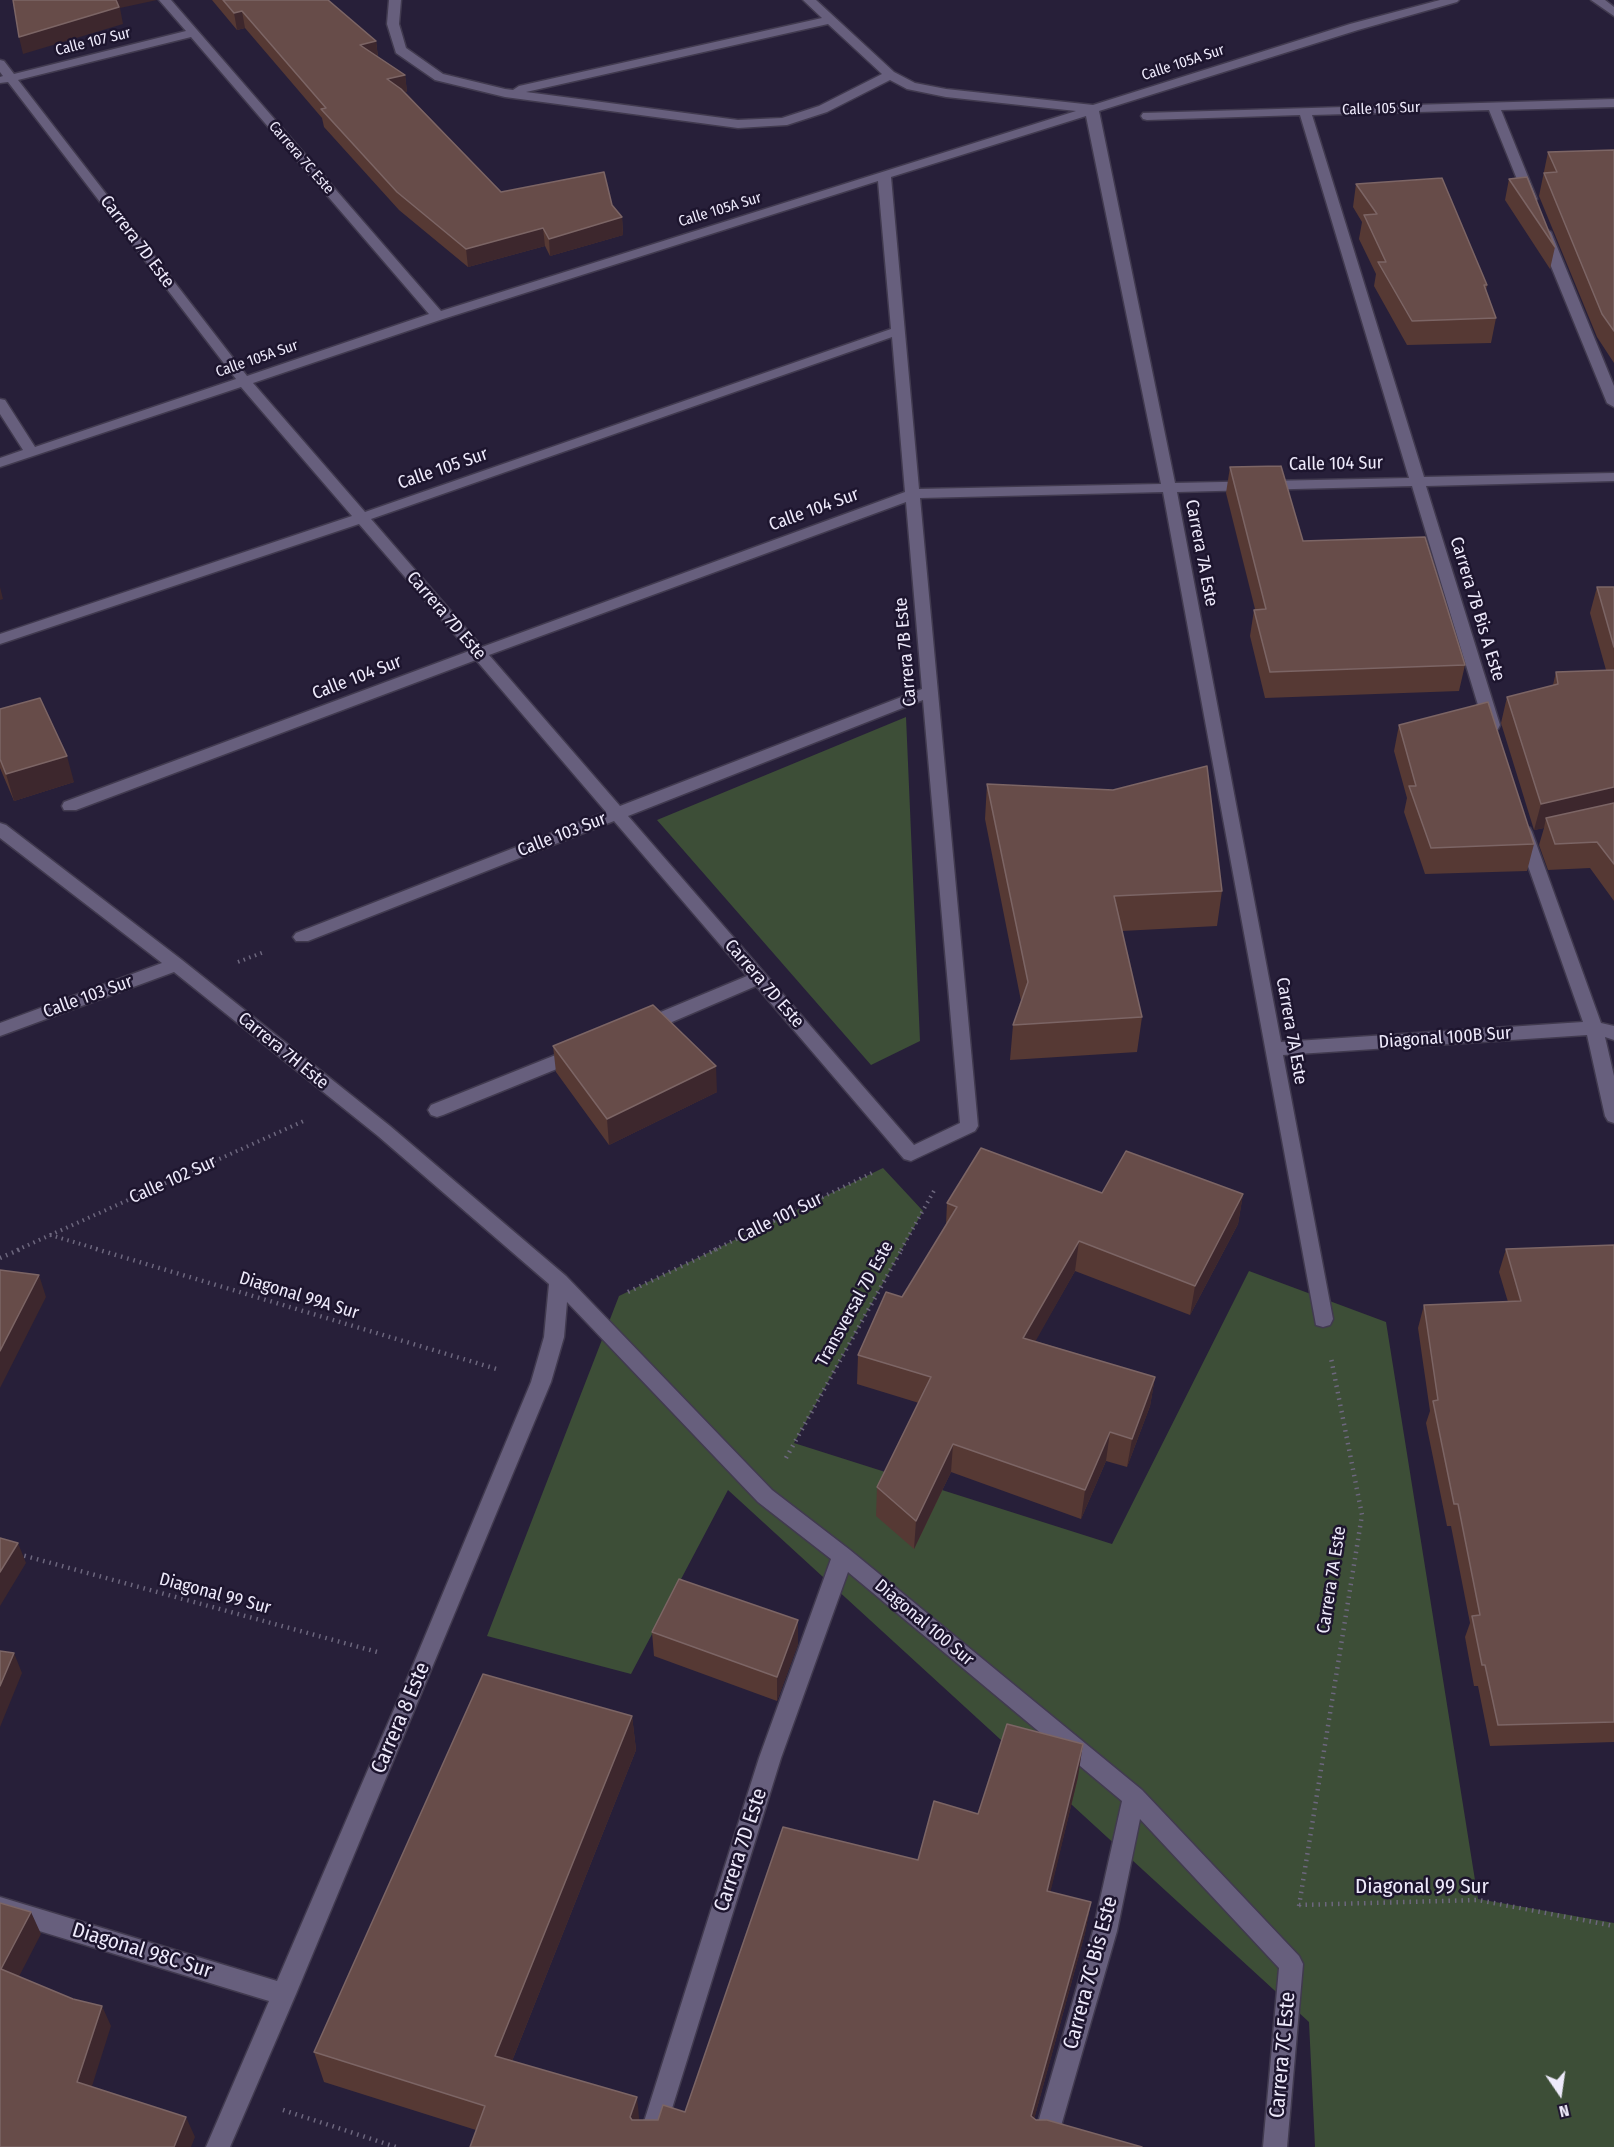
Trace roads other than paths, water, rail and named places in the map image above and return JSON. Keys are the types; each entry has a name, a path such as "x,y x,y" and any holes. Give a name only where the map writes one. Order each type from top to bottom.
{"street":[{"name":"Carrera 7C Este","path":"165,0 438,316"},
{"path":"395,0 393,24 400,50 439,77 505,93 738,124 783,122 823,109 890,75"},
{"path":"809,0 890,75 911,86 946,93 1094,109"},
{"name":"Calle 105A Sur","path":"0,463 438,316 1344,30 1453,0"},
{"path":"1597,0 1614,12"},
{"path":"505,93 830,20"},
{"name":"Calle 107 Sur","path":"6,80 193,33"},
{"name":"Carrera 7D Este","path":"0,64 6,80 244,381 911,1154"},
{"name":"Calle 105 Sur","path":"1147,116 1614,103"},
{"path":"1493,106 1614,403"},
{"name":"Carrera 7A Este","path":"1094,109 1092,117 1169,488 1275,1049 1323,1319"},
{"name":"Carrera 7B Bis A Este","path":"1305,111 1496,740"},
{"name":"Carrera 7B Este","path":"884,175 897,331 915,494 913,508 969,1126 911,1154"},
{"name":"Calle 105 Sur","path":"0,639 361,518 897,331"},
{"path":"0,403 32,453"},
{"name":"Calle 104 Sur","path":"70,806 478,653 915,494 1614,477"},
{"name":"Calle 103 Sur","path":"302,937 929,692"},
{"path":"1519,818 1594,1028 1614,1116"},
{"name":"Carrera 7H Este","path":"0,829 177,964 345,1102 384,1131 560,1281"},
{"path":"1526,840 1548,835"},
{"name":"Calle 103 Sur","path":"0,1030 177,964"},
{"path":"632,1031 759,978"},
{"name":"Diagonal 100B Sur","path":"1275,1049 1594,1028 1614,1033"},
{"path":"437,1110 599,1044"},
{"name":"Diagonal 100 Sur","path":"560,1281 765,1496 843,1556 1134,1797 1291,1964"},
{"name":"Carrera 8 Este","path":"218,2147 424,1665 540,1382 554,1337 560,1281"},
{"name":"Carrera 7D Este","path":"648,2147 770,1758 843,1556"},
{"name":"Carrera 7C Bis Este","path":"1043,2147 1105,1931 1134,1797"},
{"name":"Diagonal 98C Sur","path":"0,1908 284,1994"},
{"name":"Carrera 7C Este","path":"1275,2147 1291,1964"}]}
